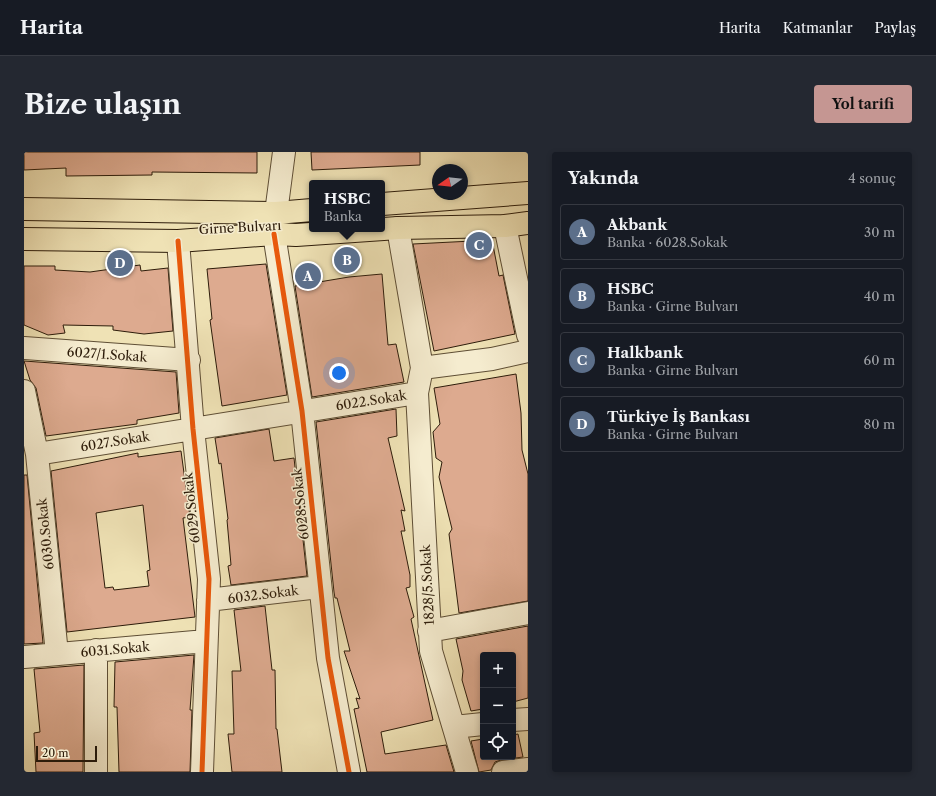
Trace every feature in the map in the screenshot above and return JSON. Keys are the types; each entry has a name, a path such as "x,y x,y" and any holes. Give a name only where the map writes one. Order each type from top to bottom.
{"main road":[{"path":"385,204 528,192"},
{"name":"Girne Bulvarı","path":"24,209 276,213 309,210"},
{"name":"Girne Bulvarı","path":"385,229 505,226 528,223"},
{"name":"Girne Bulvarı","path":"24,239 178,241 274,234 296,235 340,232"}],"street":[{"path":"276,213 284,152"},
{"path":"505,226 528,335"},
{"path":"398,228 422,368 492,359 528,351"},
{"name":"6028.Sokak","path":"274,234 302,411 319,587 328,658 349,772"},
{"name":"6029.Sokak","path":"178,241 194,429 209,579 202,772"},
{"name":"6027/1.Sokak","path":"24,348 189,360"},
{"name":"6022.Sokak","path":"194,429 417,393 422,368"},
{"name":"6030.Sokak","path":"24,391 37,454 57,654"},
{"name":"1828/5.Sokak","path":"417,393 431,651 467,772"},
{"name":"6027.Sokak","path":"37,454 194,429"},
{"name":"6032.Sokak","path":"208,600 319,587"},
{"path":"429,631 528,613"},
{"name":"6031.Sokak","path":"24,657 206,641"},
{"path":"96,650 96,772"},
{"path":"516,720 528,719"},
{"path":"454,727 480,724"},
{"path":"503,772 528,768"}],"building":[{"path":"24,152 257,152 257,173 152,172 152,175 66,176 66,168 24,170"},
{"path":"311,152 420,152 420,165 312,170"},
{"path":"492,240 499,276 503,275 515,334 434,351 413,244"},
{"path":"266,264 287,395 222,406 210,320 212,319 207,269"},
{"path":"140,265 141,271 168,268 173,331 144,334 113,330 113,326 63,325 65,333 48,335 24,325 24,266 55,266 55,270 90,272"},
{"path":"382,274 388,345 396,344 404,382 312,397 295,286 349,277"},
{"path":"24,361 176,372 179,413 137,420 137,424 46,436 36,388 30,380"},
{"path":"516,374 521,413 522,450 528,474 528,601 459,613 449,534 452,529 439,477 442,462 436,458 433,432 440,424 434,388"},
{"path":"396,409 397,436 388,438 405,511 401,510 405,531 401,531 410,575 410,587 406,588 414,617 411,619 433,720 381,732 385,754 446,745 454,772 367,772 354,709 359,708 356,698 360,699 344,651 350,651 337,598 335,598 334,592 316,422"},
{"path":"269,429 274,461 294,458 307,576 231,585 228,566 231,565 228,519 221,463 219,464 215,438"},
{"path":"181,451 190,517 183,518 195,617 67,632 51,471 138,453 138,457","holes":["143,505 150,570 147,571 149,586 114,590 113,587 105,588 96,513"]},
{"path":"24,475 27,475 43,643 24,644"},
{"path":"265,606 272,670 275,670 276,729 282,772 232,772 228,734 234,734 232,671 241,671 234,610"},
{"path":"528,626 528,698 516,701 516,652 480,652 480,710 471,711 462,680 463,671 456,639"},
{"path":"194,655 190,710 192,710 190,772 119,772 117,707 114,707 115,662"},
{"path":"84,665 83,772 36,772 34,733 40,732 34,669"},
{"path":"516,734 518,734 523,757 516,758"},
{"path":"480,740 480,760 501,760 495,762 491,770 479,772 471,741"}],"cycle path":[{"path":"274,234 302,411 328,658 349,772"},
{"path":"178,241 193,429 209,579 202,772"}],"place":[{"name":"Halkbank","path":"479,245"},
{"name":"HSBC","path":"347,260"},
{"name":"Türkiye İş Bankası","path":"120,263"},
{"name":"Akbank","path":"308,276"}]}
